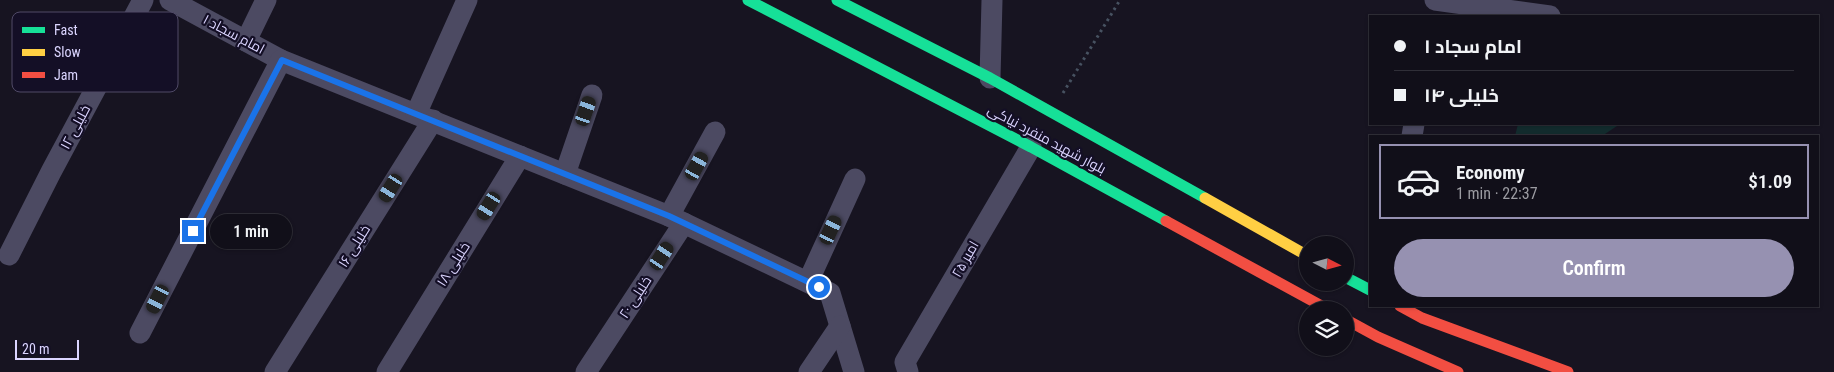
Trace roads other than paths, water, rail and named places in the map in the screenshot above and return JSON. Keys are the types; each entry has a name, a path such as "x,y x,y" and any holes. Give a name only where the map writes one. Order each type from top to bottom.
{"main road":[{"name":"بلوار شهید منفرد نیاکی","path":"748,0 1033,143 1313,301"},
{"name":"بلوار شهید منفرد نیاکی","path":"837,0 990,78 1049,117 1299,251"},
{"path":"1354,282 1369,289"},
{"path":"1402,307 1422,318 1568,372"},
{"path":"1354,323 1378,337 1458,372"}],"street":[{"name":"خلیلی ۱۲","path":"137,12 143,0"},
{"name":"امام سجاد ۱","path":"170,0 282,60 677,219 830,293 854,372"},
{"path":"246,40 266,0"},
{"name":"خلیلی ۱۶","path":"275,372 424,117 467,0"},
{"path":"990,78 992,0"},
{"path":"1432,15 1435,0 1543,15"},
{"path":"140,333 282,60"},
{"name":"خلیلی ۱۲","path":"9,255 94,92"},
{"path":"565,174 592,95"},
{"name":"خلیلی ۲۰","path":"586,372 677,219 715,132"},
{"name":"امیر ۲۵","path":"908,372 905,362 1033,143"},
{"name":"خلیلی ۱۸","path":"387,372 520,156"},
{"path":"808,282 855,179"},
{"path":"809,372 840,326"}]}
